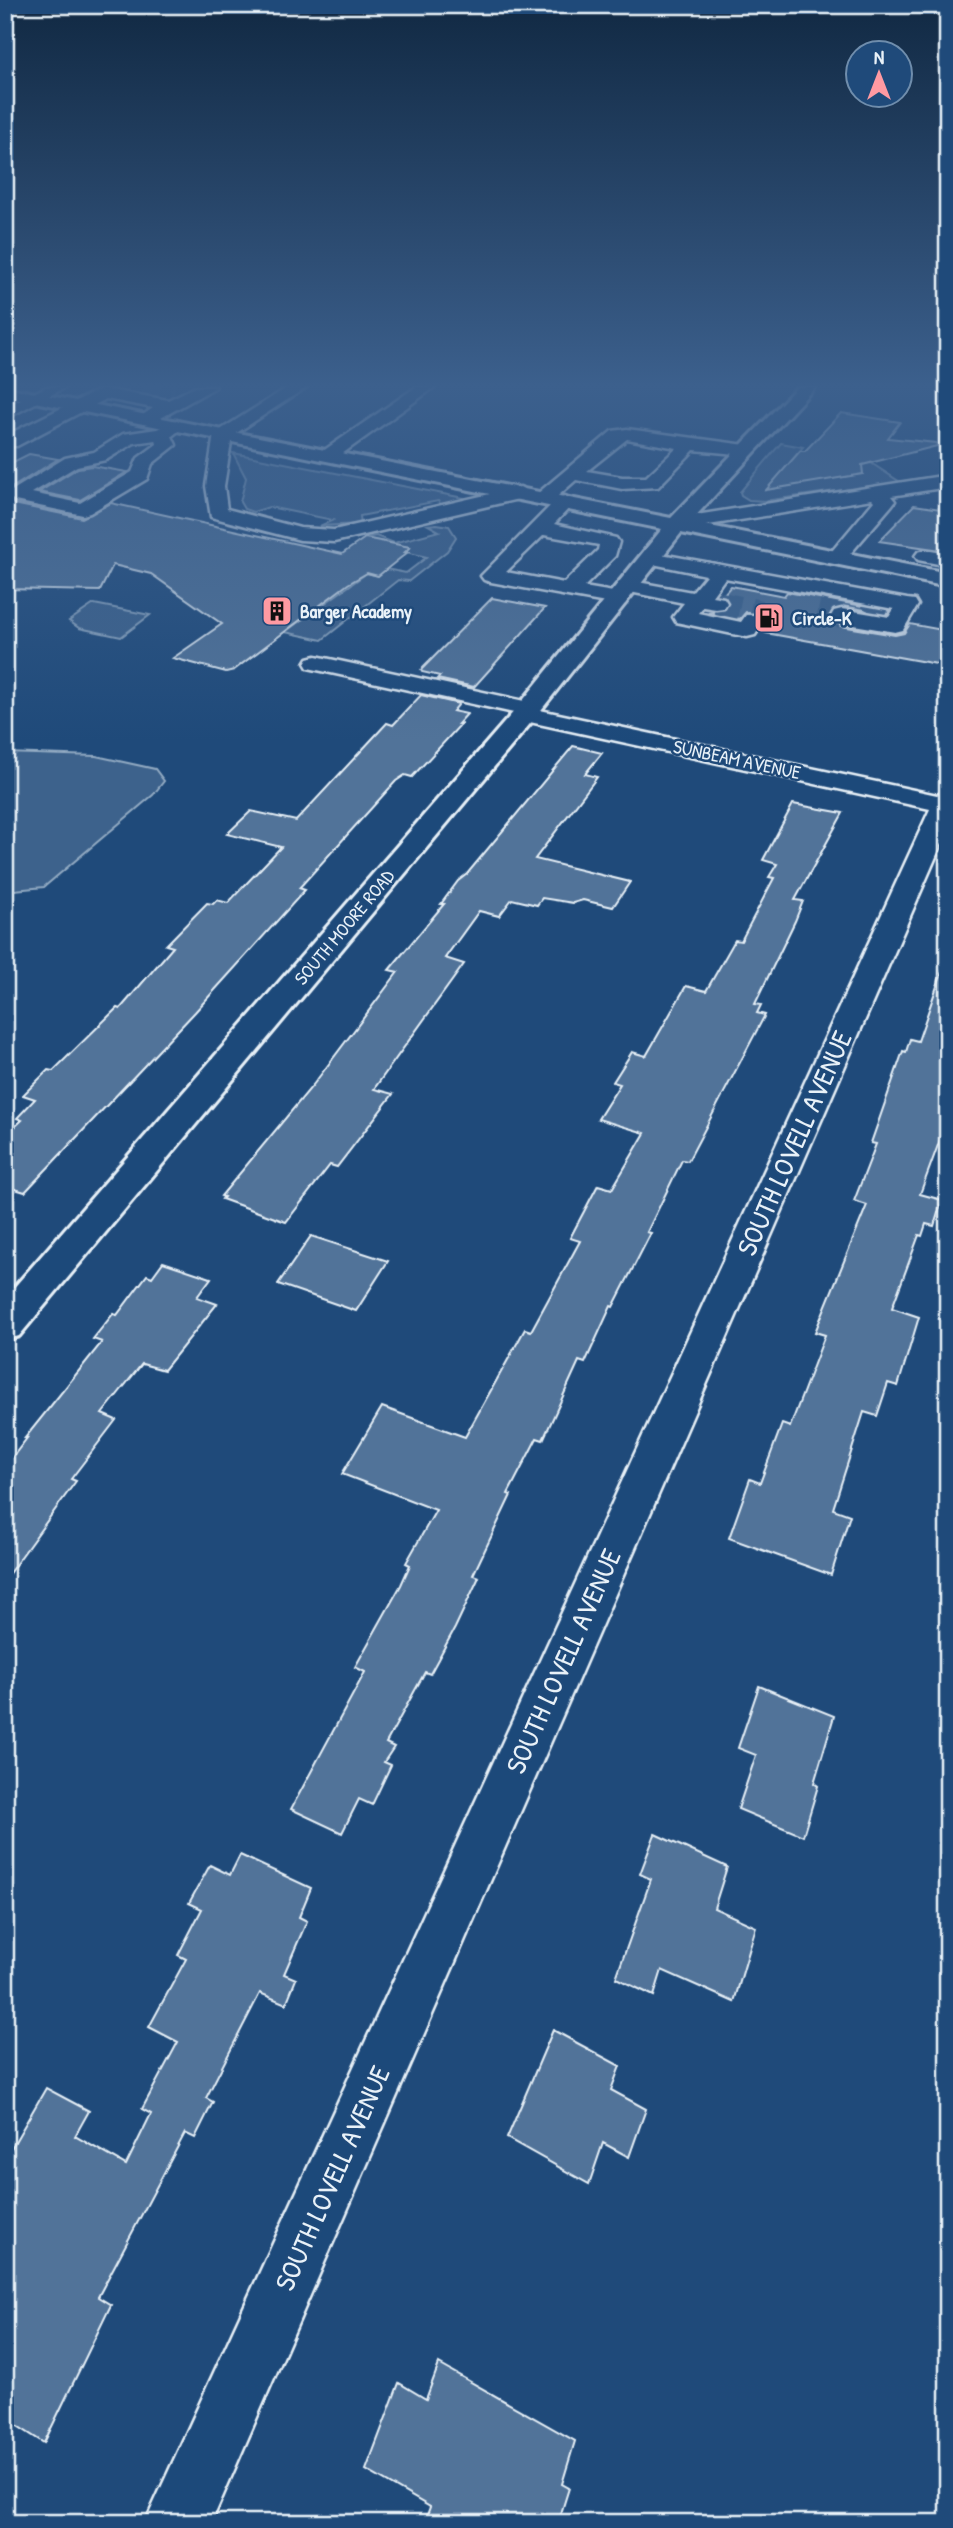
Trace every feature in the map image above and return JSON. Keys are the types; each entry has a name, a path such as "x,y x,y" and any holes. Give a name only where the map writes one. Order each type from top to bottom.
{"main road":[{"path":"580,505 870,564 947,574"},
{"name":"SOUTH MOORE ROAD","path":"5,1325 527,711 695,505"}],"street":[{"path":"63,505 83,509 90,505"},
{"path":"217,505 218,513 300,534 334,536 473,505"},
{"path":"562,505 492,576 568,591 622,593 759,611"},
{"path":"677,524 795,505"},
{"path":"837,557 882,505"},
{"path":"539,528 609,542 608,552 568,591"},
{"path":"752,577 776,544"},
{"path":"925,556 947,574"},
{"path":"650,558 782,582 815,599 874,609"},
{"path":"847,603 870,564"},
{"path":"720,571 710,604 684,618 747,629 782,582"},
{"name":"SUNBEAM AVENUE","path":"316,663 947,802"},
{"name":"SOUTH LOVELL AVENUE","path":"178,2523 947,802"}],"shaded area":[{"path":"242,505 417,505 360,516 361,524 320,526 333,520 269,507 253,512 244,509"},
{"path":"428,525 449,526 456,537 447,551 409,581 398,580 322,640 285,632 367,573 378,576 386,569 406,573 427,557 405,552 409,547 364,538 376,536 394,543 439,531"},
{"path":"94,604 150,615 121,637 79,628 69,621"},
{"path":"5,753 96,756 155,769 164,781 153,795 44,887 5,891"}],"building":[{"path":"5,505 19,505 82,518 107,505 120,505 342,554 365,538 410,547 405,552 408,552 378,576 367,573 348,584 234,670 226,672 173,658 222,624 151,574 113,565 100,591 5,589"},
{"path":"914,505 948,510 948,551 879,541"},
{"path":"731,586 784,596 787,592 890,611 888,614 842,606 833,608 829,617 833,624 841,626 895,635 904,633 910,624 948,631 948,666 766,633 769,629 763,628 767,619 762,612 746,612 740,619 708,612 726,609 729,602 723,595"},
{"path":"492,598 545,608 474,687 437,679 440,676 422,672 421,670"},
{"path":"421,695 459,704 453,711 467,714 412,777 405,775 396,781 299,888 305,890 195,1012 25,1192 5,1186 5,1136 22,1120 17,1118 35,1099 23,1095 48,1070 53,1071 117,1008 120,1009 173,947 166,945 207,903 213,904 217,900 228,903 281,847 227,834 251,811 296,821 387,723 393,725"},
{"path":"573,746 602,753 585,774 597,777 535,859 630,882 613,907 583,900 573,903 542,898 537,905 512,899 499,916 479,911 445,958 464,964 374,1089 393,1094 337,1167 330,1165 286,1222 222,1199 224,1197 221,1196 313,1085 398,972 389,970 444,904 441,904 458,881 467,874"},
{"path":"793,804 843,813 795,900 803,901 755,1004 761,1005 757,1013 765,1015 688,1161 682,1160 647,1232 651,1233 613,1307 611,1306 585,1363 579,1361 543,1440 537,1438 508,1494 511,1495 473,1575 479,1577 455,1628 430,1674 425,1672 386,1743 394,1747 384,1762 391,1765 372,1805 359,1799 342,1833 291,1809 365,1672 355,1667 401,1585 410,1565 406,1563 436,1510 342,1474 382,1407 465,1437 525,1329 531,1331 580,1241 570,1238 598,1185 612,1189 645,1133 598,1119 620,1084 613,1082 632,1052 646,1056 686,986 706,991 735,940 741,941 774,878 769,877 777,864 763,860"},
{"path":"943,969 948,970 948,1118 920,1194 942,1200 934,1226 926,1224 922,1236 919,1235 892,1308 919,1317 898,1386 888,1383 877,1416 864,1412 833,1509 850,1515 831,1575 729,1538 750,1479 760,1483 782,1424 790,1427 825,1335 815,1332 867,1205 854,1201 876,1144 871,1143 903,1051 906,1052 910,1039 918,1041"},
{"path":"311,1236 388,1261 356,1311 278,1284"},
{"path":"163,1262 211,1278 197,1297 217,1304 164,1370 142,1364 102,1414 116,1420 71,1479 76,1481 5,1579 5,1467 102,1342 93,1339 113,1314 117,1315 147,1275 152,1277"},
{"path":"759,1686 834,1716 814,1783 818,1786 803,1836 738,1809 756,1755 738,1748"},
{"path":"655,1834 727,1867 714,1908 756,1927 734,2002 662,1970 654,1996 616,1978 651,1879 640,1874"},
{"path":"240,1855 311,1888 299,1917 307,1921 284,1974 296,1979 286,2004 260,1993 206,2098 213,2102 195,2138 185,2133 98,2297 111,2305 44,2443 5,2418 5,2159 46,2088 89,2111 75,2136 126,2165 151,2114 142,2109 178,2042 149,2027 186,1959 178,1955 202,1909 189,1903 210,1865 230,1875"},
{"path":"553,2030 620,2066 611,2090 646,2109 629,2157 603,2143 589,2184 507,2138"},
{"path":"439,2364 575,2441 562,2484 569,2488 558,2523 424,2523 430,2507 366,2470 399,2383 426,2399"}],"tunnel":[{"path":"716,603 761,612"},
{"path":"872,613 877,604"},
{"path":"818,611 842,616"}],"place":[{"name":"Barger Academy","path":"277,611"},
{"name":"Circle-K","path":"769,618"}]}
